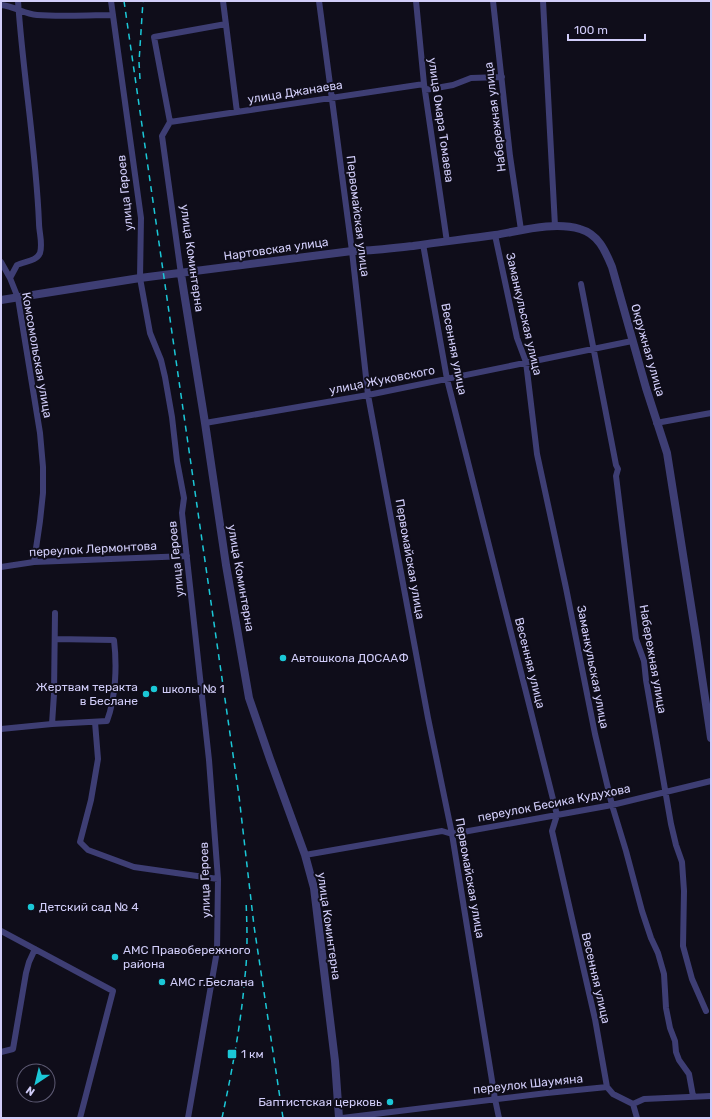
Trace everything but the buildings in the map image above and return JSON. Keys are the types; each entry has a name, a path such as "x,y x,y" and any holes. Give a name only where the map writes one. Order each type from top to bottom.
{"street":[{"path":"10,278 17,265 36,259 39,255 41,246 38,201 22,54 18,1"},
{"name":"улица Героев","path":"111,1 142,218 140,278 150,333 161,360 172,417 176,461 184,498 182,513 209,760 218,879 217,951 188,1118"},
{"path":"223,1 237,112"},
{"name":"Первомайская улица","path":"319,1 352,251 368,395 427,711 452,834 499,1118"},
{"name":"улица Омара Томаева","path":"416,1 424,87 447,242"},
{"name":"Набережная улица","path":"493,1 510,156 521,230"},
{"path":"542,1 555,226"},
{"path":"1,5 37,15 112,15"},
{"path":"170,122 154,37 226,24"},
{"name":"улица Джанаева","path":"170,122 332,97 453,85 471,78 502,77"},
{"name":"улица Коминтерна","path":"170,122 162,136 181,274 226,565 249,698 305,855 314,888 335,1061 339,1118"},
{"name":"Нартовская улица","path":"1,300 140,278 181,274 352,251 367,251 447,242 555,226"},
{"name":"Окружная улица","path":"555,226 580,228 588,232 598,240 606,252 612,267 656,423 667,453 711,738"},
{"name":"Заманкульская улица","path":"495,235 515,331 526,362 537,454 566,588 595,734 612,805 626,850 642,911 651,938 658,953 664,974 666,1008 670,1028 675,1041 676,1052 679,1060 689,1074 693,1096"},
{"name":"Весенняя улица","path":"423,244 447,379 557,816 552,830 595,1019 607,1087"},
{"name":"Комсомольская улица","path":"1,262 10,278 18,298 40,433 43,466 42,507 34,562"},
{"name":"Набережная улица","path":"581,284 618,469 616,476 636,639 644,661 671,824 682,862 684,891 683,946 692,979 706,1011"},
{"name":"улица Жуковского","path":"205,423 368,395 632,341"},
{"path":"656,423 711,413"},
{"name":"переулок Лермонтова","path":"1,567 34,562 187,556"},
{"path":"52,724 55,613"},
{"path":"1,729 107,721 110,715 113,700 116,657 114,640 55,639"},
{"path":"94,722 98,759 91,800 80,842 88,850 134,867 218,879"},
{"name":"переулок Бесика Кудухова","path":"305,855 442,831 452,834 557,816 612,805 711,781"},
{"path":"1,931 112,990 80,1118"},
{"path":"1,1052 13,1049 26,973 34,949"},
{"path":"607,1087 613,1094 632,1104 637,1118"},
{"name":"переулок Шаумяна","path":"342,1118 607,1087"},
{"path":"632,1104 644,1099 711,1096"}],"railway":[{"path":"124,1 239,796 254,926 283,1118"},
{"path":"140,79 139,62 143,1"},
{"path":"222,1118 236,1047 246,967 246,900"}],"place":[{"name":"Автошкола ДОСААФ","path":"283,658"},
{"name":"школы № 1","path":"154,689"},
{"name":"Жертвам теракта в Беслане","path":"146,694"},
{"name":"Детский сад № 4","path":"31,907"},
{"name":"АМС Правобережного района","path":"115,957"},
{"name":"АМС г.Беслана","path":"162,982"},
{"name":"1 км","path":"232,1054"},
{"name":"Баптистская церковь","path":"390,1102"}]}
